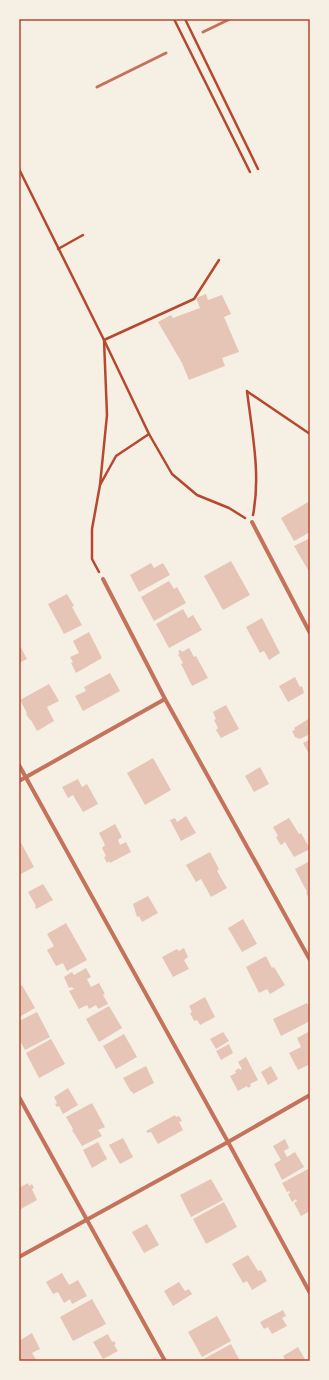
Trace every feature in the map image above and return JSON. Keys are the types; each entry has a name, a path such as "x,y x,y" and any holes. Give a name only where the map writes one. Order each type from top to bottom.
{"street":[{"path":"252,522 310,633"},
{"path":"103,579 165,699 310,960"},
{"path":"19,782 165,699"},
{"path":"19,765 310,1293"},
{"path":"19,1256 228,1142 310,1095"},
{"path":"19,1097 165,1361"}],"lane":[{"path":"203,32 230,19"},
{"path":"97,87 166,54"}],"path":[{"path":"174,19 250,172"},
{"path":"185,19 258,169"},
{"path":"19,169 149,434 172,474 197,495 229,508 252,522 255,504 256,466 247,391 310,434"},
{"path":"58,249 83,235"},
{"path":"104,340 194,300 219,260"},
{"path":"103,579 92,559 92,529 100,485 107,415 104,340"},
{"path":"100,485 116,456 149,434"}],"building":[{"path":"206,294 208,300 222,295 231,314 224,317 239,352 222,358 225,366 189,380 182,363 158,322 171,315 173,318 200,308 196,298"},
{"path":"310,501 310,532 294,541 281,518"},
{"path":"310,538 310,568 308,570 294,546"},
{"path":"231,561 250,595 223,610 204,576"},
{"path":"151,563 154,568 163,563 170,575 139,592 130,575"},
{"path":"169,581 174,589 177,587 186,603 154,621 141,597"},
{"path":"67,594 82,625 64,634 48,604"},
{"path":"183,609 188,618 193,615 202,630 169,648 156,624"},
{"path":"262,618 280,653 269,660 264,651 260,653 246,627"},
{"path":"89,632 102,658 76,673 70,657 79,653 73,641"},
{"path":"19,644 27,659 19,663"},
{"path":"189,648 194,657 196,656 208,678 192,686 181,664 183,663 178,654 180,654 178,651 181,650 182,652"},
{"path":"110,673 120,691 83,711 75,696 86,691 84,687"},
{"path":"295,677 300,687 302,686 304,693 288,702 279,686"},
{"path":"49,684 59,701 47,707 54,721 37,731 26,714 27,713 20,700"},
{"path":"226,705 239,729 221,738 216,730 218,728 214,720 216,719 213,712"},
{"path":"310,718 310,734 300,739 295,737 292,731 295,730 294,728"},
{"path":"310,739 310,756 303,743"},
{"path":"153,758 171,790 145,805 127,773"},
{"path":"260,767 269,784 254,792 245,776"},
{"path":"78,779 82,787 87,784 98,804 83,812 73,795 68,798 62,787"},
{"path":"186,816 196,833 181,841 170,820 175,818 177,822"},
{"path":"289,818 299,834 301,833 310,849 294,857 285,842 281,845 278,841 276,837 278,836 273,827"},
{"path":"115,824 122,837 118,840 120,845 126,842 131,852 110,863 109,861 107,863 104,857 106,856 102,848 105,845 99,833"},
{"path":"19,839 34,867 19,875"},
{"path":"210,852 219,869 217,871 227,888 211,897 201,879 196,882 186,865"},
{"path":"310,861 310,900 295,869"},
{"path":"43,884 53,900 36,909 36,906 28,892"},
{"path":"148,896 158,913 142,922 139,916 137,917 133,904"},
{"path":"243,919 257,944 242,952 228,928"},
{"path":"66,923 87,960 67,971 63,963 56,966 47,950 54,946 47,934"},
{"path":"184,948 188,957 184,960 189,969 173,977 162,957 177,949 179,951"},
{"path":"266,956 272,968 274,967 285,985 270,994 267,989 259,993 246,967"},
{"path":"86,968 91,977 87,979 91,987 99,983 108,1004 98,1009 96,1005 89,1009 87,1005 79,1009 69,991 74,989 72,987 69,988 64,977 72,972 74,975"},
{"path":"22,985 35,1008 19,1017 19,987"},
{"path":"205,997 215,1017 200,1025 197,1020 194,1021 190,1013 192,1012 189,1006"},
{"path":"307,1003 310,1009 310,1021 281,1036 273,1019"},
{"path":"109,1006 122,1028 99,1042 86,1019"},
{"path":"37,1012 50,1037 25,1050 19,1039 19,1021"},
{"path":"310,1031 310,1064 298,1070 289,1053 301,1047 297,1038"},
{"path":"223,1032 229,1041 216,1049 210,1039"},
{"path":"124,1034 137,1057 116,1069 103,1046"},
{"path":"51,1039 65,1064 39,1078 26,1053"},
{"path":"229,1044 233,1053 221,1060 216,1051"},
{"path":"246,1057 258,1080 250,1084 251,1086 248,1088 247,1086 238,1091 230,1076 236,1073 235,1071 239,1068 240,1070 242,1069 238,1062"},
{"path":"146,1066 154,1083 133,1094 123,1078"},
{"path":"271,1066 278,1079 268,1085 261,1072"},
{"path":"68,1088 78,1105 63,1114 59,1106 57,1107 55,1104 57,1103 54,1097"},
{"path":"92,1103 105,1127 98,1130 102,1136 82,1146 66,1117"},
{"path":"175,1115 176,1117 179,1116 182,1121 179,1122 183,1130 158,1144 151,1132 148,1133 146,1131"},
{"path":"123,1138 133,1157 120,1164 109,1145"},
{"path":"285,1139 289,1148 284,1151 287,1157 295,1152 304,1167 282,1180 274,1164 281,1160 273,1146"},
{"path":"98,1142 107,1159 92,1168 83,1150"},
{"path":"310,1168 310,1211 301,1216 294,1203 297,1201 296,1199 292,1202 288,1194 290,1193 289,1191 287,1192 282,1183"},
{"path":"211,1179 223,1200 191,1217 180,1195"},
{"path":"28,1183 29,1186 32,1184 34,1188 32,1189 37,1200 19,1210 19,1188"},
{"path":"224,1202 237,1227 206,1244 193,1219"},
{"path":"147,1224 159,1245 144,1253 132,1232"},
{"path":"248,1255 258,1271 261,1270 267,1281 252,1290 247,1281 243,1283 232,1264"},
{"path":"62,1273 69,1285 78,1280 87,1296 72,1304 70,1299 64,1303 58,1292 53,1294 46,1282"},
{"path":"179,1282 185,1291 189,1289 192,1294 173,1306 164,1291"},
{"path":"92,1299 106,1324 73,1341 60,1317"},
{"path":"283,1310 286,1316 282,1318 287,1326 272,1334 268,1327 264,1329 260,1322"},
{"path":"217,1316 231,1341 202,1357 188,1332"},
{"path":"32,1333 40,1349 32,1353 37,1361 19,1361 19,1341"},
{"path":"108,1334 112,1342 114,1341 116,1344 114,1345 118,1351 103,1359 93,1342"},
{"path":"231,1344 240,1361 200,1361"},
{"path":"298,1347 306,1361 286,1361 283,1356"}]}
